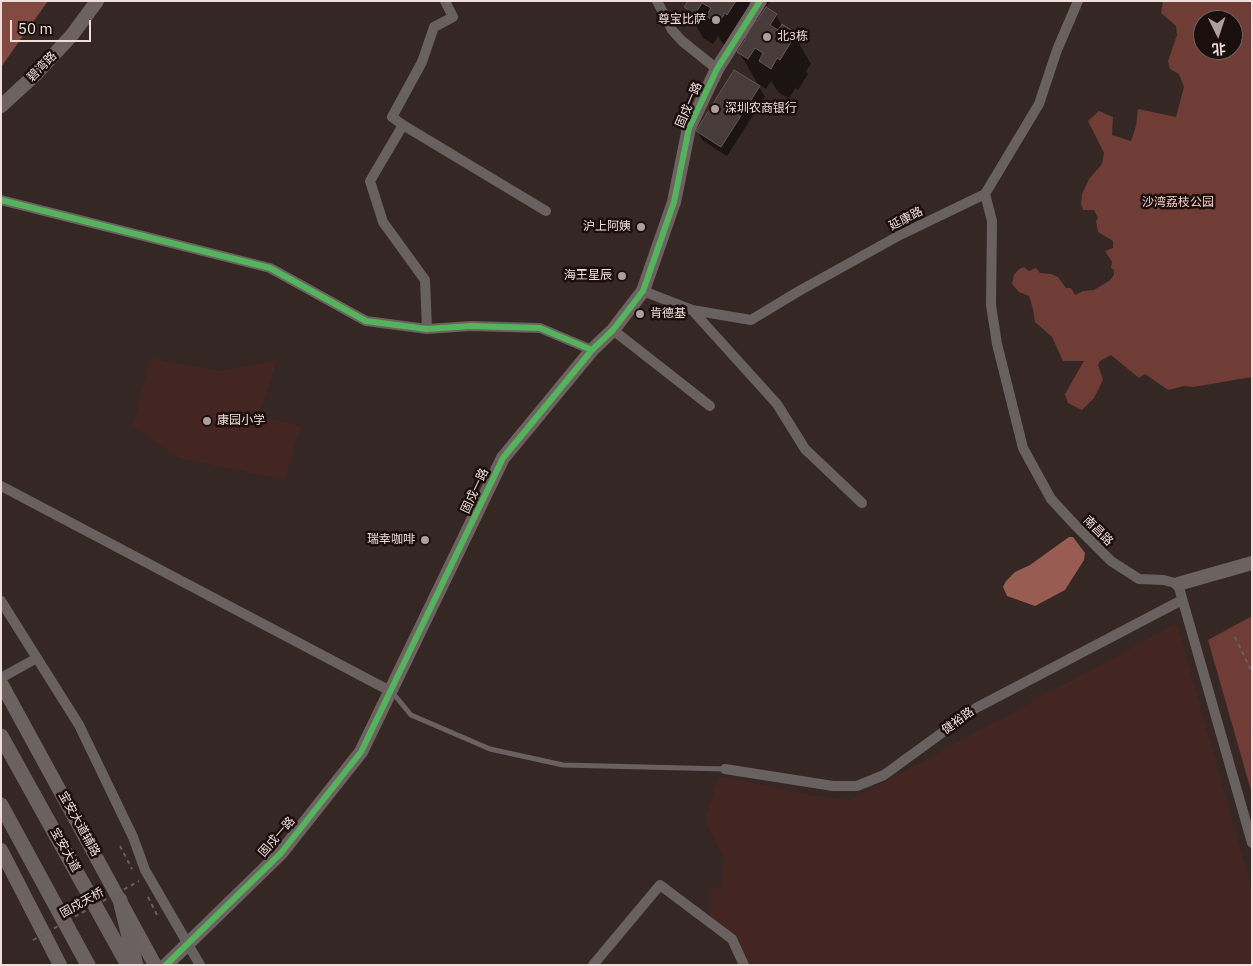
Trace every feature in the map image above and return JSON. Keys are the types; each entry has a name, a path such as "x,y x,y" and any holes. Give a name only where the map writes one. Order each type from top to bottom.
{"main road":[{"name":"宝安大道","path":"1,736 128,965"},
{"path":"1,806 88,965"},
{"path":"120,900 136,965"}],"street":[{"name":"碧湾路","path":"1,106 36,74 66,41 97,1"},
{"path":"446,1 453,17 434,27 422,62 392,117 546,211"},
{"path":"657,1 672,30 682,41 717,69"},
{"name":"固戍一路","path":"166,965 280,853 362,752 503,458 592,350 613,330 643,290 674,202 689,128 717,69 760,1"},
{"path":"985,194 1038,104 1056,50 1078,1"},
{"path":"403,125 370,181 383,222 425,280 427,330"},
{"name":"延康路","path":"643,290 692,310 751,320 900,235 985,194"},
{"name":"南昌路","path":"985,194 992,221 991,305 997,344 1023,448 1051,499 1111,561 1138,579 1178,584"},
{"path":"1,200 270,268 366,322 427,330 471,326 540,328 592,350"},
{"path":"692,310 777,404 805,450 862,503"},
{"path":"613,330 710,406"},
{"path":"1,486 392,692"},
{"path":"1252,563 1178,584 1252,843"},
{"name":"健裕路","path":"725,769 833,786 857,786 884,775 976,708 1182,600"},
{"path":"1,601 79,725 134,837 145,870 200,965"},
{"path":"1,678 37,658"},
{"name":"宝安大道辅路","path":"1,684 155,965"},
{"path":"1,850 60,965"},
{"path":"593,965 660,885 732,939 744,965"}],"lane":[{"path":"392,692 411,715 490,749 563,765 725,769"}],"path":[{"path":"1235,637 1252,672"}],"shaded area":[{"path":"1,1 48,1 1,67"},
{"name":"康园小学","path":"150,358 220,371 277,360 259,416 301,426 285,480 179,458 133,426"},
{"path":"1069,537 1073,537 1085,553 1084,560 1065,590 1035,606 1007,596 1003,587 1015,572 1030,565"},
{"path":"1177,623 1252,889 1252,965 745,965 710,917 709,887 721,888 724,859 705,821 718,776 811,795 851,800"}],"green space":[{"name":"沙湾荔枝公园","path":"1163,1 1252,1 1252,377 1193,387 1184,386 1168,390 1145,374 1139,378 1111,355 1100,361 1098,365 1103,380 1094,398 1082,410 1068,403 1065,394 1084,361 1063,361 1052,337 1035,322 1029,296 1019,292 1012,284 1014,275 1019,269 1024,267 1029,271 1036,268 1040,273 1058,277 1066,288 1071,288 1075,295 1083,291 1094,290 1109,281 1114,275 1114,270 1111,268 1112,262 1105,251 1113,248 1113,241 1098,232 1096,221 1098,218 1094,210 1083,210 1081,204 1082,194 1089,179 1102,164 1104,153 1088,121 1099,111 1113,117 1112,135 1131,141 1136,126 1138,109 1176,117 1184,87 1179,74 1170,69 1168,61 1177,35 1176,26 1161,13"},
{"path":"1252,616 1252,794 1208,640"}],"building":[{"path":"688,1 736,1 727,15 725,13 718,24 706,16 711,8 702,3 695,14 684,7"},
{"name":"北3栋","path":"766,7 777,14 770,25 778,30 782,24 794,32 789,40 791,42 780,60 777,58 771,69 759,61 763,53 755,48 748,59 737,52 746,38 743,36 754,19 757,21"},
{"path":"734,70 760,86 721,147 696,131"}],"cycle path":[{"path":"166,965 281,853 361,752 503,458 592,350 613,330 643,291 674,202 689,128 717,69 760,1"},
{"path":"1,200 270,268 366,321 427,329 471,326 540,328 592,350"}],"place":[{"name":"尊宝比萨","path":"716,20"},
{"name":"北3栋","path":"767,37"},
{"name":"深圳农商银行","path":"715,109"},
{"name":"沪上阿姨","path":"641,227"},
{"name":"海王星辰","path":"622,276"},
{"name":"肯德基","path":"640,314"},
{"name":"康园小学","path":"207,421"},
{"name":"瑞幸咖啡","path":"425,540"}]}
